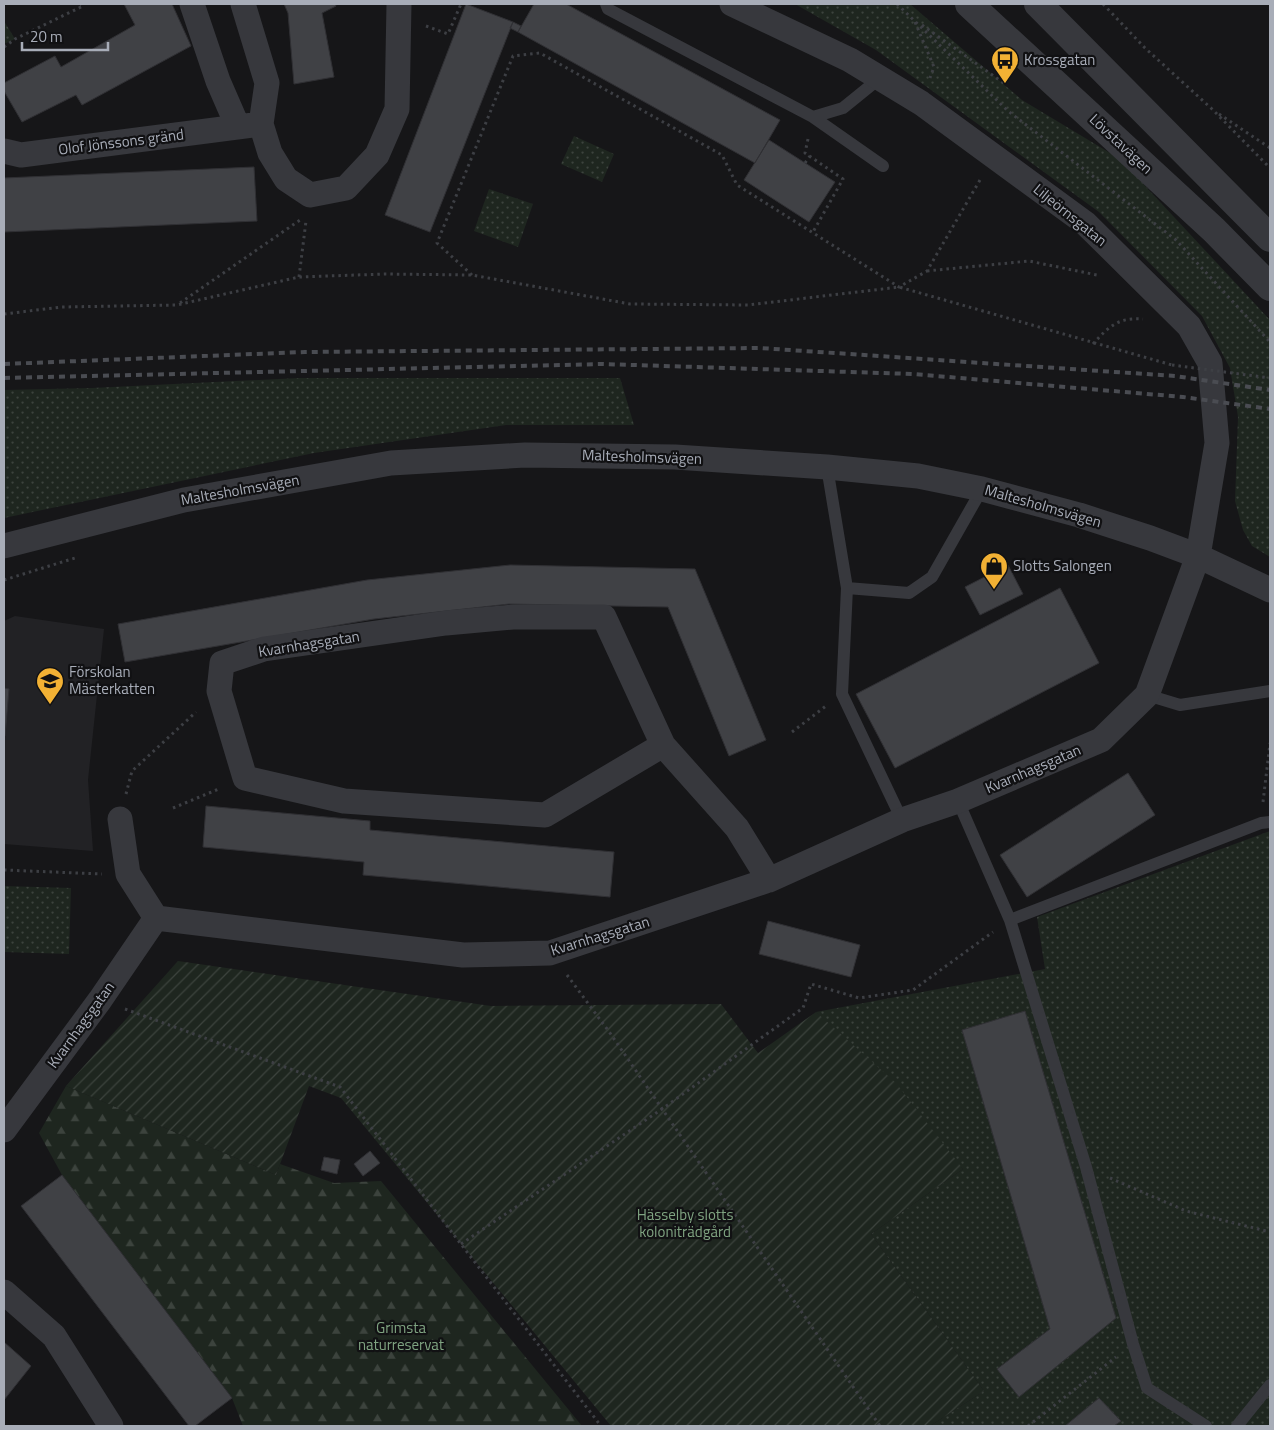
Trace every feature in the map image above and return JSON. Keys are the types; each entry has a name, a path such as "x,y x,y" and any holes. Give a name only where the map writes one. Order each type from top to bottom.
{"street":[{"path":"192,4 218,80 286,178 310,195 346,188 376,156 396,109 399,10"},
{"path":"243,4 267,83 250,126"},
{"name":"Liljeörnsgatan","path":"732,4 850,60 921,103 1091,229 1189,326 1210,363 1218,443 1198,556"},
{"name":"Lövstavägen","path":"969,4 1214,230 1270,287"},
{"path":"1038,4 1270,238"},
{"name":"Olof Jönssons gränd","path":"4,151 22,155 250,126"},
{"name":"Maltesholmsvägen","path":"4,546 184,500 391,463 525,455 675,457 827,467 918,476 982,489 1079,515 1198,556 1270,590"},
{"name":"Kvarnhagsgatan","path":"4,1130 100,1000 156,918 463,955 550,953 769,880 902,820 958,802 1101,740 1148,695 1198,556"},
{"name":"Kvarnhagsgatan","path":"245,778 218,691 222,664 264,649 474,621 512,617 604,617 663,745 737,828 769,880"},
{"path":"245,778 344,801 545,815 663,745"},
{"path":"120,819 128,874 156,918"},
{"path":"4,1292 54,1336 111,1426"}],"lane":[{"path":"606,4 608,9 813,117 883,166"},
{"path":"813,117 843,108 880,78"},
{"path":"827,467 847,588 842,694 902,820"},
{"path":"847,588 909,592 932,578 982,489"},
{"path":"1148,695 1180,705 1270,691"},
{"path":"958,802 1010,920 1086,1167 1132,1344 1148,1388 1206,1426"},
{"path":"1010,920 1265,823"},
{"path":"1237,1426 1270,1385"}],"path":[{"path":"4,47 15,39 83,6 81,4"},
{"path":"399,10 448,34 461,4"},
{"path":"897,4 1008,111 1176,240 1270,342"},
{"path":"1103,4 1145,48 1212,109 1270,168"},
{"path":"914,19 1006,84"},
{"path":"914,19 934,67 921,103"},
{"path":"472,275 437,243 514,56 540,52 722,155 737,185 899,287 1093,344 1172,365 1270,378"},
{"path":"1212,109 1270,148"},
{"path":"813,117 805,153 843,178 813,232"},
{"path":"805,163 810,156"},
{"path":"927,271 994,156"},
{"path":"177,305 307,216 298,278"},
{"path":"4,314 62,307 177,305 298,278 385,274 472,275 630,304 748,305 899,287 927,271 1029,261 1103,276"},
{"path":"1093,344 1104,332 1121,320 1130,318 1145,319"},
{"path":"4,580 80,557"},
{"path":"120,819 132,771 218,691"},
{"path":"792,732 842,694"},
{"path":"1265,823 1270,743"},
{"path":"173,808 245,778"},
{"path":"4,870 128,874"},
{"path":"461,1244 662,1109 803,1008 811,984 859,998 913,990 1010,920"},
{"path":"550,953 610,1033 880,1426"},
{"path":"100,1000 340,1087 600,1426"},
{"path":"1086,1167 1186,1211 1270,1232"},
{"path":"1028,1426 1132,1344"}],"shaded area":[{"name":"Förskolan Mästerkatten","path":"15,616 104,629 88,780 93,851 4,844 4,621"}],"green space":[{"path":"795,4 910,4 1022,100 1120,159 1270,320 1270,557 1252,546 1243,530 1235,501 1238,417 1230,368 1202,316 1099,212 876,50"},
{"path":"4,21 15,39 4,44"},
{"path":"574,136 614,154 602,182 561,164"},
{"path":"489,189 533,204 518,247 474,231"},
{"path":"300,378 620,378 634,425 506,425 314,453 4,518 4,390 92,388"},
{"path":"1270,831 1270,1426 930,1426 984,1391 871,1234 963,1169 816,1012 1045,969 1037,917"},
{"path":"4,886 71,888 69,954 4,952"},
{"name":"Hässelby slotts koloniträdgård","path":"178,961 491,1006 721,1004 758,1053 816,1012 896,1083 963,1169 871,1234 984,1391 930,1426 611,1426 341,1098 309,1086 276,1175 66,1086"},
{"name":"Grimsta naturreservat","path":"66,1086 276,1175 280,1164 334,1183 381,1181 582,1426 243,1426 232,1398 62,1175 39,1133"}],"building":[{"path":"124,4 172,4 191,46 82,105 76,95 22,122 4,91 4,83 55,56 61,67 135,25"},
{"path":"284,4 335,4 336,6 322,13 334,77 294,84 288,13"},
{"path":"466,4 513,22 430,232 385,215"},
{"path":"534,4 566,4 780,120 755,163 518,32"},
{"path":"513,22 521,26 518,32 510,28"},
{"path":"769,140 835,182 809,222 744,180"},
{"path":"254,167 257,221 4,232 4,178"},
{"path":"510,565 695,569 766,740 729,756 668,607 509,604 374,619 125,662 118,624 367,580"},
{"name":"Slotts Salongen","path":"1008,565 1023,594 980,615 965,587"},
{"path":"1060,588 1099,663 895,768 856,694"},
{"path":"4,688 9,689 5,736 4,736"},
{"path":"1128,773 1155,815 1027,897 1000,855"},
{"path":"206,806 370,821 370,830 614,852 610,897 363,875 364,862 203,847"},
{"path":"768,921 860,945 851,977 759,954"},
{"path":"1025,1011 1116,1318 1019,1397 997,1369 1050,1329 962,1030"},
{"path":"370,1151 380,1163 363,1176 354,1164"},
{"path":"324,1157 340,1160 337,1174 321,1170"},
{"path":"62,1175 232,1398 195,1426 189,1426 21,1206"},
{"path":"4,1342 31,1366 4,1400"},
{"path":"1099,1398 1121,1421 1114,1426 1065,1426"}],"railway":[{"path":"4,364 305,352 760,348 1175,376 1270,390"},
{"path":"4,378 603,364 913,374 1183,397 1270,409"}],"place":[{"name":"Krossgatan","path":"1005,84"},
{"name":"Slotts Salongen","path":"994,590"},
{"name":"Förskolan Mästerkatten","path":"50,705"}]}
